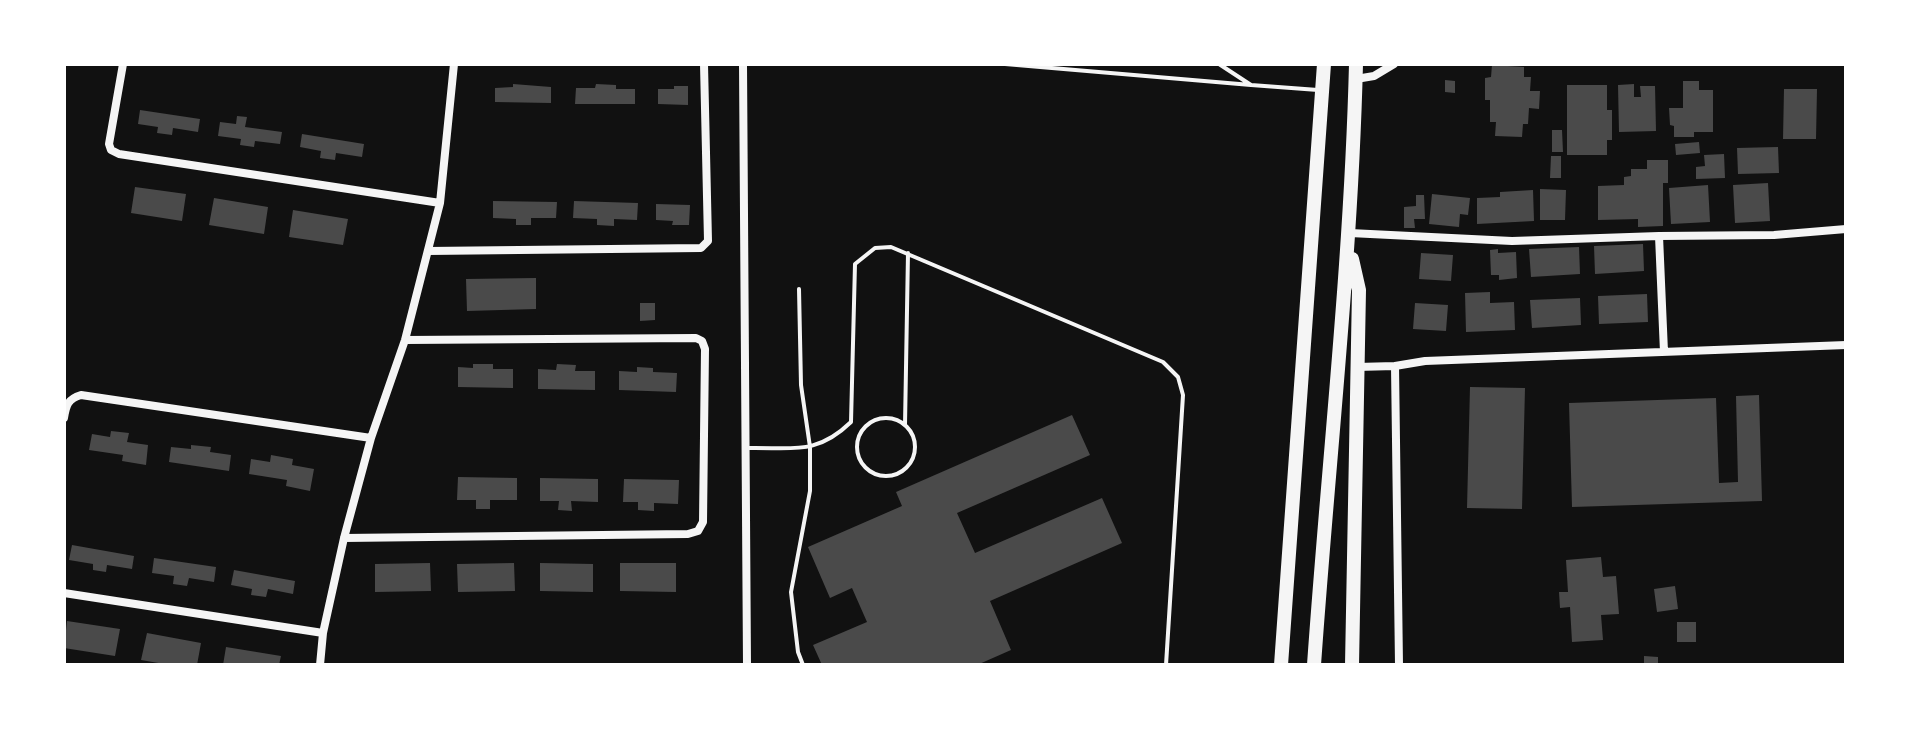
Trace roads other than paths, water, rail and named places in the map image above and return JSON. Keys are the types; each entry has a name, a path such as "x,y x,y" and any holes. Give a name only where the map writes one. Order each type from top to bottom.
{"highway":[{"path":"1281,665 1324,64"},
{"path":"1314,665 1349,238 1356,71"},
{"path":"1349,238 1359,290 1352,665"}],"street":[{"path":"123,64 109,144 111,150 119,154 440,203"},
{"path":"320,665 323,633 344,538 371,438 405,340 440,203 454,64"},
{"path":"428,251 701,248 706,245 704,64"},
{"path":"743,64 748,448 747,665"},
{"path":"1356,71 1374,76 1394,64"},
{"path":"1349,238 1512,241 1774,235 1846,229"},
{"path":"1659,236 1664,352"},
{"path":"344,538 688,534 698,531 703,522 705,349 702,341 696,338 405,340"},
{"path":"1357,367 1425,361 1846,345"},
{"path":"1395,366 1399,665"},
{"path":"64,418 66,405 72,398 81,395 371,438"},
{"path":"64,593 323,633"}],"lane":[{"path":"1005,64 1322,90"},
{"path":"1219,64 1251,85"},
{"path":"748,448 810,447 825,443 851,422 855,264 875,248 891,247 908,253 1163,362 1178,377 1183,395 1166,665"},
{"path":"905,425 908,253"},
{"path":"799,289 801,385 810,447 810,491 791,592 798,652 803,665"},
{"path":"883,417 895,418 905,425 914,440 913,458 901,471 884,476 867,470 861,463 856,446 862,429 871,421 883,417"},
{"path":"851,422 862,429"}]}
